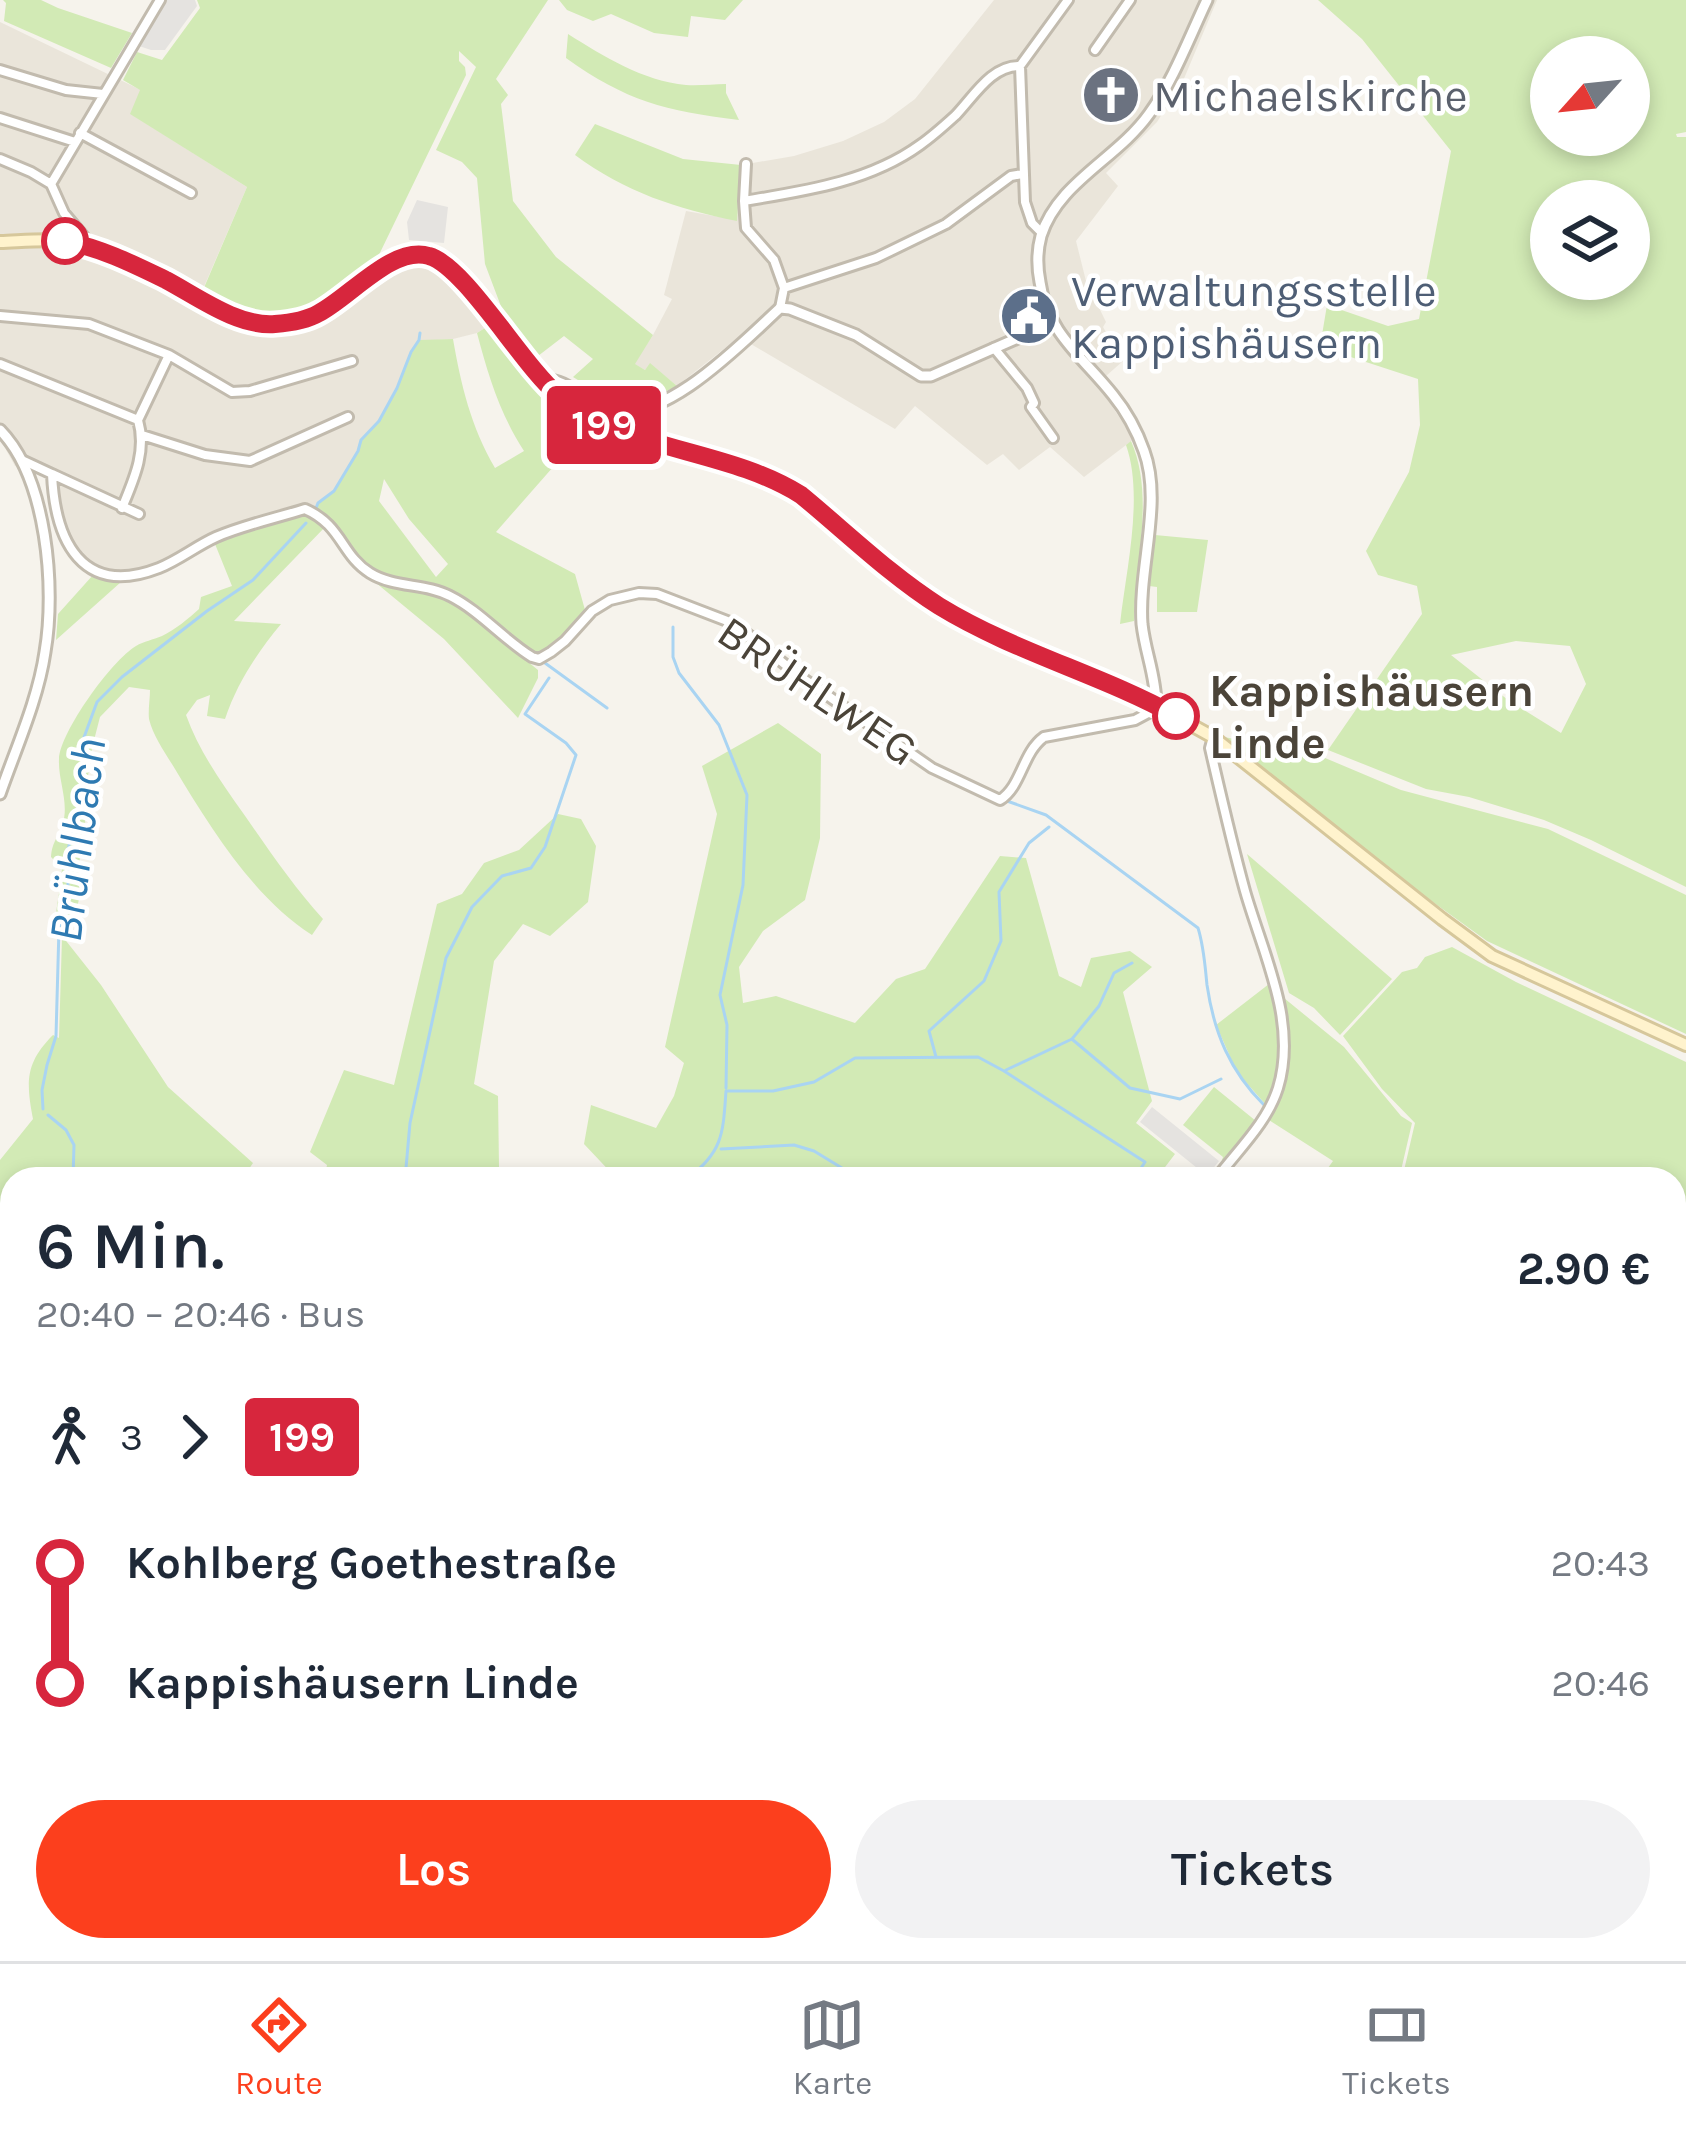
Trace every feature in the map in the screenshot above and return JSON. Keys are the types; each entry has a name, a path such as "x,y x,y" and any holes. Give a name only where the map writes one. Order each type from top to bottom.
{"main road":[{"path":"0,242 64,241 92,246 224,311 269,325 316,315 404,256 426,254 447,264 542,380 573,406 609,427 778,481 940,606 1076,672 1156,704 1213,737 1492,956 1686,1046"}],"street":[{"path":"51,184 160,0"},
{"path":"1042,233 1032,223 1025,202 1020,66 1068,0"},
{"path":"1095,50 1130,0"},
{"path":"1156,704 1142,622 1150,488 1146,455 1113,395 1052,323 1039,278 1038,251 1059,200 1149,115 1208,0"},
{"path":"744,201 818,188 879,168 919,146 991,76 1011,65 1020,66"},
{"path":"0,70 67,90 103,94"},
{"path":"0,118 77,137 191,193"},
{"path":"0,159 51,184 64,213 92,246"},
{"path":"542,380 558,381 604,409 634,413 651,408 725,358 779,308 784,288 774,260 746,228 746,164"},
{"path":"784,288 883,255 946,224 1010,176 1022,173"},
{"path":"779,308 854,334 921,376 931,376 1052,323"},
{"path":"0,316 89,324 169,355 232,392 352,361"},
{"path":"994,348 1027,388 1034,403 1030,406 1053,438"},
{"path":"122,508 137,470 142,435 138,420 169,355"},
{"path":"0,364 138,420"},
{"path":"142,435 205,454 250,460 348,417"},
{"path":"0,430 20,460 40,517 49,591 38,685 0,794"},
{"path":"20,460 139,514"},
{"name":"BRÜHLWEG","path":"52,474 57,513 71,550 89,570 112,577 155,570 221,535 305,508 333,527 353,558 371,574 450,595 532,657 550,652 610,600 639,592 657,593 735,624 798,676 932,768 1000,800 1010,794 1033,745 1044,737 1135,720 1156,704"},
{"path":"1213,737 1210,748 1233,849 1282,1018 1282,1066 1268,1111 1225,1167"},
{"path":"0,1436 0,1457"}],"shaded area":[{"path":"160,0 195,0 197,6 165,50 133,44"},
{"path":"994,0 1217,0 1183,81 1157,122 1106,173 1118,186 1076,241 1086,281 1106,322 1103,327 1123,361 1097,384 1134,439 1084,477 1050,447 1019,470 1003,454 987,465 915,406 895,429 739,337 677,386 650,364 645,370 634,364 672,299 664,295 686,211 737,220 741,165 794,156 884,122 915,99"},
{"path":"0,22 141,90 131,114 247,187 203,289 246,310 253,328 284,332 313,327 393,271 424,260 446,273 488,326 453,339 419,341 379,421 361,440 334,491 316,508 215,544 185,562 130,582 91,577 75,564 52,509 50,477 15,466 0,439"},
{"path":"417,200 448,207 444,243 409,240 407,222"},
{"path":"1152,1107 1219,1161 1214,1167 1196,1167 1140,1122"}],"green space":[{"path":"3,0 41,0 132,33 111,68 4,21"},
{"path":"197,0 548,0 496,79 508,95 501,104 513,201 556,257 653,335 635,364 645,370 650,363 677,386 639,404 611,400 573,377 593,359 564,336 538,356 502,309 485,264 477,178 462,162 436,150 476,67 459,51 466,75 376,261 314,306 278,315 246,310 203,290 247,187 130,114 140,90 123,80 137,52 162,60 200,8"},
{"path":"559,0 743,0 725,20 691,16 688,37 654,33 611,14 593,21 567,10"},
{"path":"1318,0 1686,0 1686,132 1676,134 1686,137 1686,887 1544,820 1426,789 1328,750 1422,614 1417,586 1378,575 1366,551 1409,472 1420,425 1418,379 1320,347 1327,305 1388,326 1419,319 1451,151 1362,39","holes":["1516,641 1570,646 1586,684 1561,733 1508,700 1451,655"]},
{"path":"568,34 654,78 686,85 726,84 739,120 668,108 608,85 566,58"},
{"path":"595,124 683,159 741,165 737,221 652,197 594,168 575,155"},
{"path":"488,326 531,381 584,425 496,532 575,574 585,610 551,648 533,655 450,590 368,568 336,525 316,508 334,491 361,440 379,421 419,340 453,339 468,405 495,468 524,451 496,394 477,333","holes":["384,479 409,519 448,564 436,577 379,501"]},
{"path":"1131,441 1142,484 1142,530 1134,621 1120,624 1134,510 1126,445"},
{"path":"304,515 327,525 234,621 281,624 249,669 225,719 207,716 210,695 197,700 186,715 227,790 323,919 312,935 252,881 218,837 157,738 149,719 150,690 129,687 100,717 86,790 79,899 72,931 63,937 101,985 168,1087 253,1163 250,1167 0,1167 0,1160 33,1119 29,1084 33,1064 53,1035 59,1038 62,937 55,934 55,926 62,868 51,857 65,815 59,759 68,732 126,654 182,624 199,609 201,597 232,586 215,544"},
{"path":"1155,535 1208,540 1197,612 1157,612 1157,587 1149,586"},
{"path":"364,573 451,600 538,670 518,718 444,639"},
{"path":"93,575 121,582 56,640 58,614"},
{"path":"778,723 821,754 820,838 805,900 763,931 739,967 743,1003 776,996 855,1023 896,979 925,969 1000,856 1026,858 1059,976 1081,987 1091,958 1130,951 1152,967 1123,992 1152,1101 1136,1123 1175,1154 1165,1167 606,1167 584,1144 591,1105 656,1128 674,1096 684,1063 665,1047 717,814 702,766"},
{"path":"1224,737 1318,755 1401,790 1548,829 1686,895 1686,1034 1487,941 1401,879"},
{"path":"558,814 581,819 596,846 588,902 550,936 523,924 494,961 474,1084 498,1096 499,1167 327,1167 310,1152 344,1070 394,1085 437,904 462,894 484,863 519,850"},
{"path":"1247,854 1392,979 1340,1035 1314,1008 1289,993"},
{"path":"1452,947 1686,1062 1686,1167 1405,1167 1415,1123 1382,1089 1343,1036 1402,972 1417,968 1425,957"},
{"path":"1269,984 1279,1045 1276,1076 1266,1105 1237,1072 1216,1025"},
{"path":"1284,998 1344,1047 1412,1123 1402,1167 1329,1167 1333,1161 1269,1120 1283,1092 1288,1045"},
{"path":"1214,1087 1256,1121 1224,1163 1223,1157 1183,1125"}],"waterway":[{"path":"354,554 336,526 316,508 334,491 361,440 379,421 420,333"},
{"name":"Brühlbach","path":"43,1109 42,1090 56,1036 59,928 68,893 68,850 84,780 83,740 97,702 122,677 253,580 306,523"},
{"path":"673,627 673,657 679,673 719,725 747,795 743,885 720,995 727,1025 726,1088"},
{"path":"545,663 607,708"},
{"path":"406,1167 410,1123 446,958 472,907 502,876 531,868 545,847 576,755 525,714 549,678"},
{"path":"1010,796 1007,801 1046,815 1198,928 1219,1035 1233,1065 1264,1105"},
{"path":"936,1057 929,1031 984,981 1001,941 999,892 1029,843 1049,827"},
{"path":"1006,1070 1072,1039 1099,1006 1114,973 1132,963"},
{"path":"1073,1040 1130,1088 1180,1099 1221,1079"},
{"path":"700,1167 719,1141 726,1091 773,1091 814,1082 855,1058 978,1057 1145,1162 1142,1167"},
{"path":"48,1115 66,1130 74,1145 73,1167"},
{"path":"721,1149 794,1145 840,1167"}],"bus line":[{"name":"199","path":"65,241 92,246 224,311 269,325 316,315 404,256 426,254 438,259 453,270 542,380 573,406 633,436 726,461 778,481 940,606 1176,716"}],"place":[{"name":"Michaelskirche","path":"1111,95"},
{"name":"Verwaltungsstelle Kappishäusern","path":"1029,316"},
{"name":"Kappishäusern Linde","path":"1176,716"}]}
